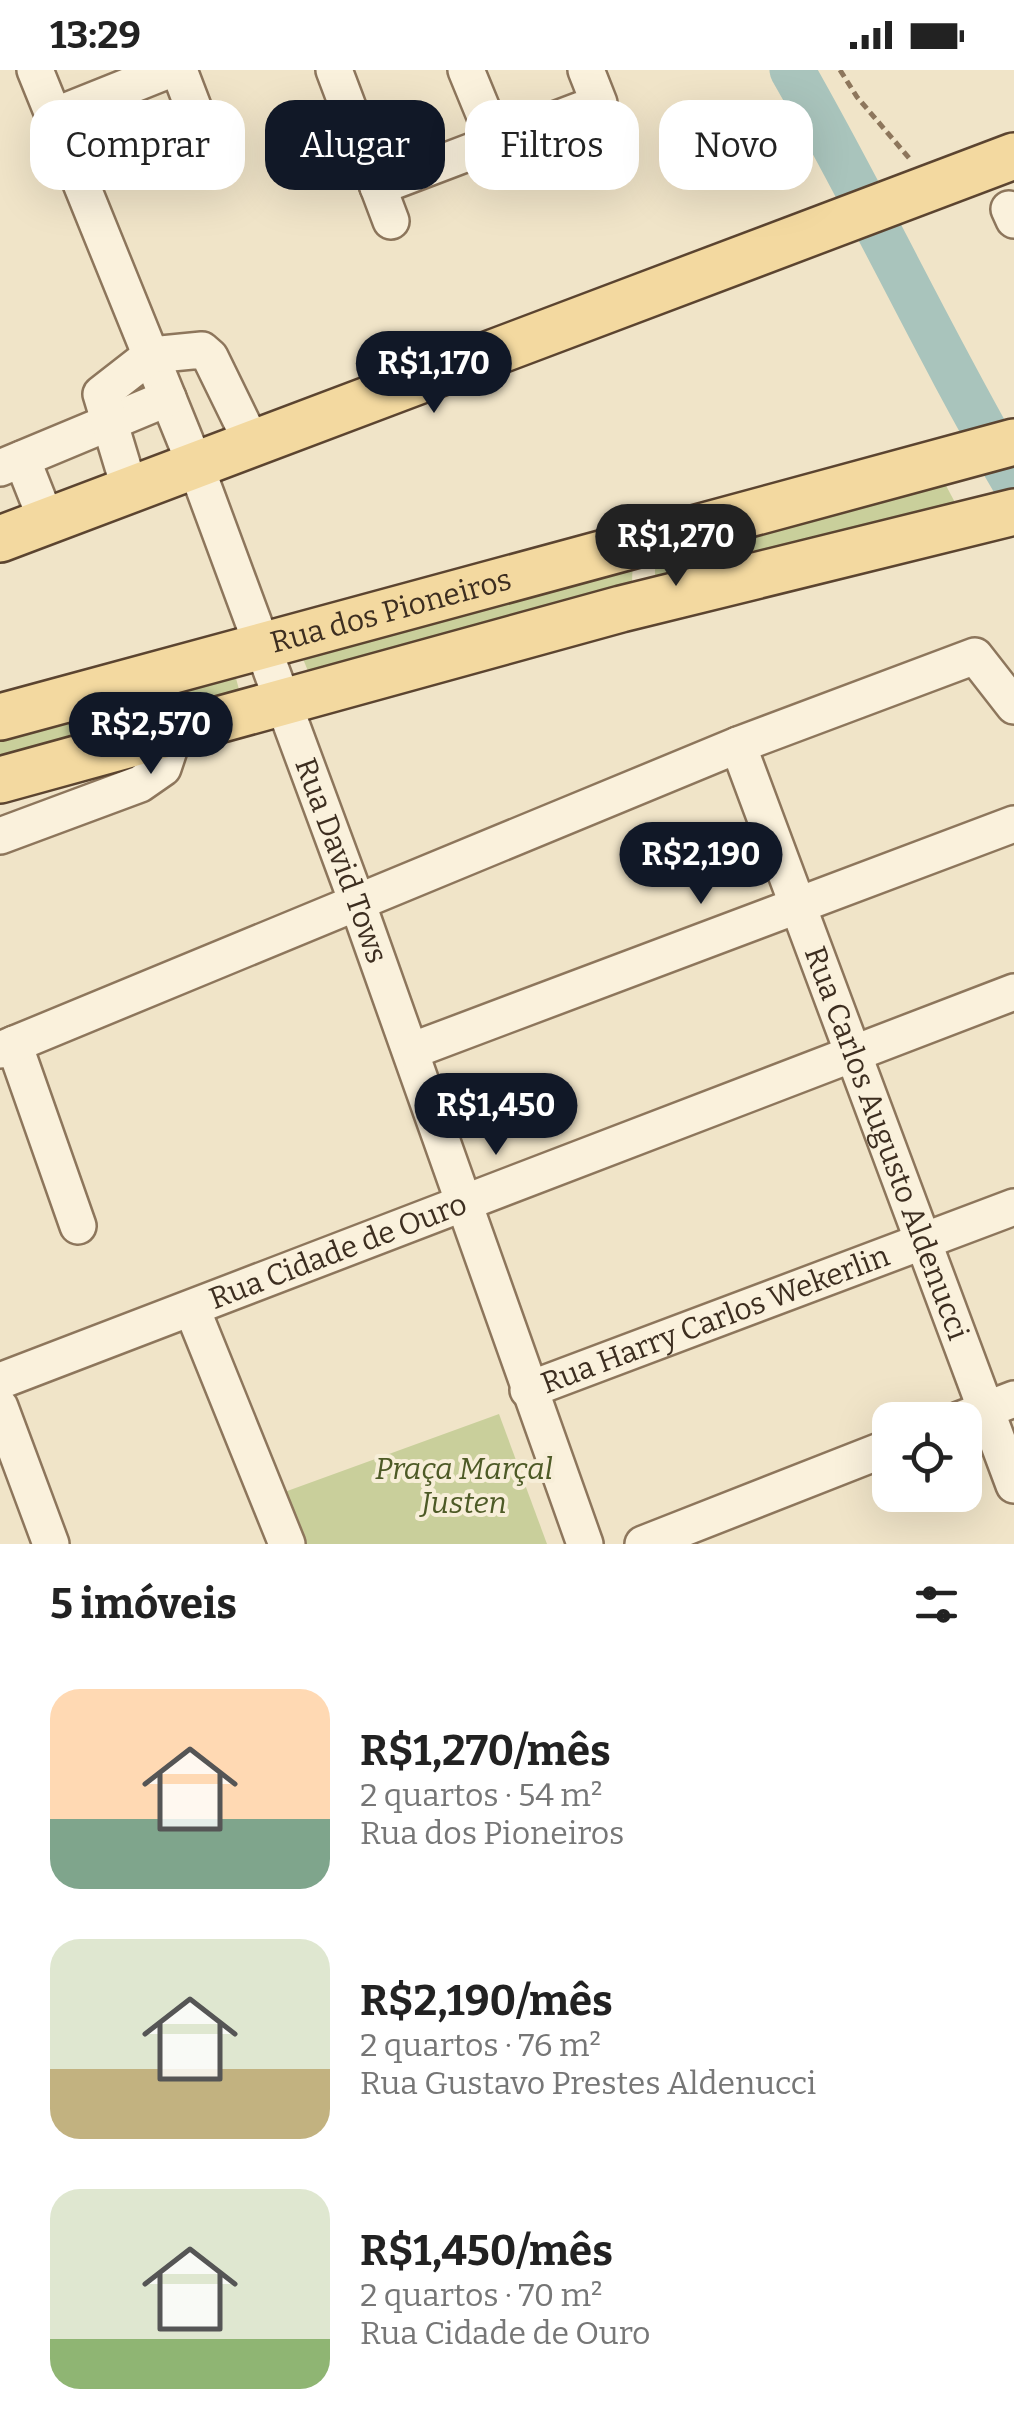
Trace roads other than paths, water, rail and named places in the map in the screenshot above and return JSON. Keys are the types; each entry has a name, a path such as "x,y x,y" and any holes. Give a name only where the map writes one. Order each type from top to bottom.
{"main road":[{"path":"0,539 1014,156"},
{"name":"Rua dos Pioneiros","path":"0,716 1014,442"},
{"name":"Rua dos Pioneiros","path":"0,780 621,610 1014,512"},
{"path":"621,610 640,580 640,541"}],"street":[{"name":"Rua David Tows","path":"35,70 47,100"},
{"path":"94,100 170,70"},
{"path":"179,70 190,100"},
{"path":"334,70 345,100"},
{"path":"466,70 478,100"},
{"path":"586,70 597,100"},
{"name":"Rua David Tows","path":"84,190 196,467 358,902 584,1544"},
{"path":"379,190 391,221"},
{"path":"130,490 101,394 151,355 189,348 202,350 210,357 253,445"},
{"path":"47,522 11,463 168,398"},
{"path":"78,1226 7,1047 738,745 975,656 1014,706"},
{"path":"0,836 140,784 162,768 175,732"},
{"name":"Rua Carlos Augusto Aldenucci","path":"738,745 1014,1485"},
{"path":"411,1051 1014,824"},
{"name":"Rua Cidade de Ouro","path":"0,1382 1014,992"},
{"name":"Rua Harry Carlos Wekerlin","path":"528,1390 1014,1207"},
{"path":"192,1309 287,1544"},
{"path":"0,1406 50,1544"},
{"path":"643,1544 872,1454"}],"waterway":[{"path":"792,70 1014,482"}],"park label":[{"name":"Praça Marçal Justen","path":"464,1486"}]}
